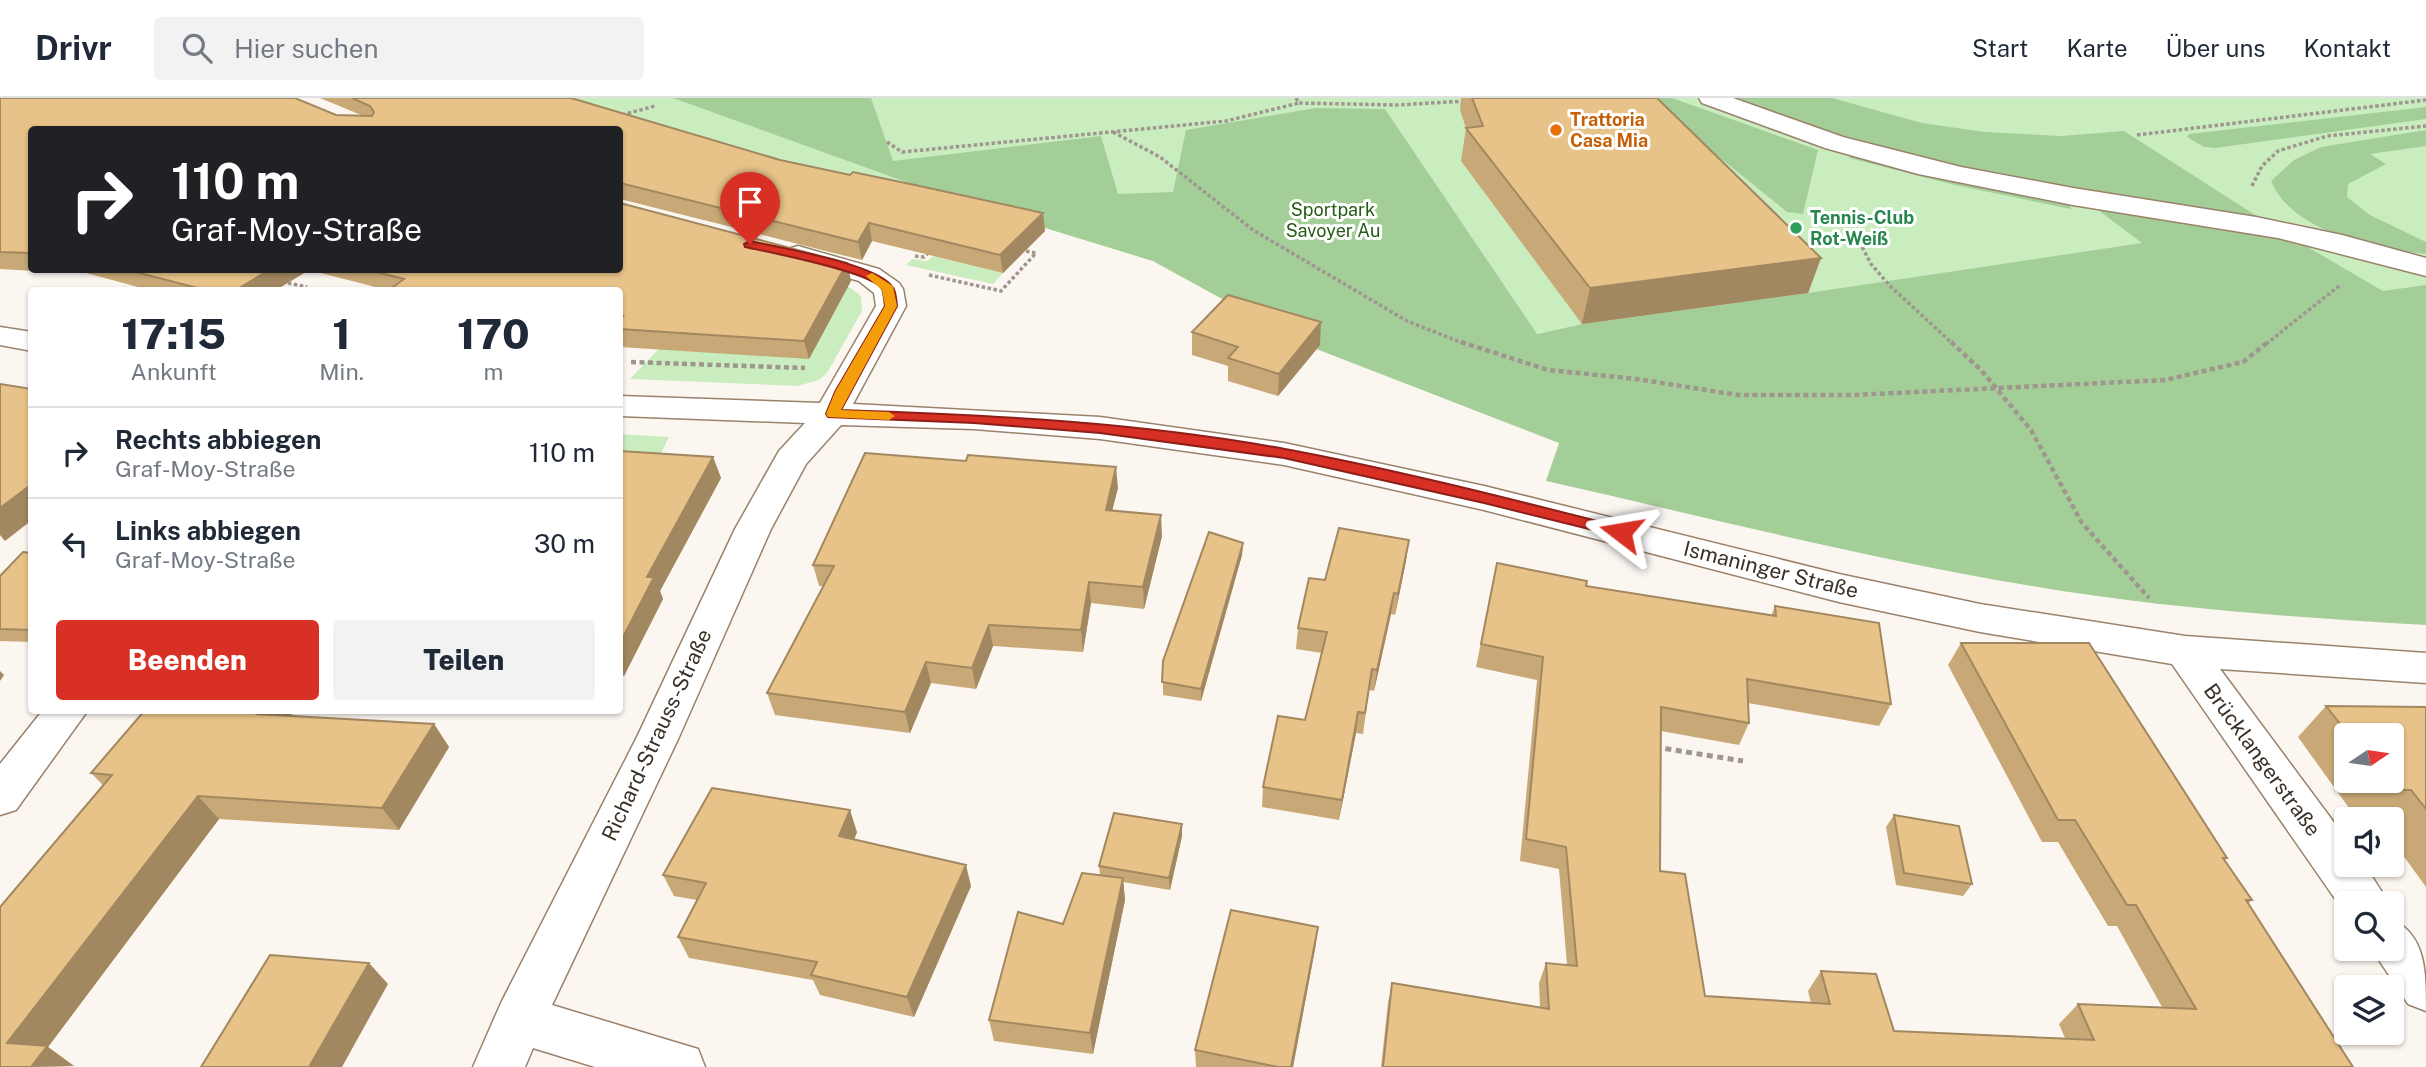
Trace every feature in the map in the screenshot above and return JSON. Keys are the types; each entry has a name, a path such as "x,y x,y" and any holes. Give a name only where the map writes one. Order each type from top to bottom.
{"street":[{"path":"1711,98 1809,135 1949,173 2047,192 2254,224 2356,246 2426,267"},
{"name":"Richard-Strauss-Straße","path":"499,1067 519,1020 658,737 753,529 791,459 832,414 891,306 892,297 888,289 869,275 772,249"},
{"path":"0,336 28,341"},
{"name":"Ismaninger Straße","path":"623,406 974,419 1100,428 1284,454 1484,498 1839,588 2040,629 2185,651 2426,668"},
{"name":"Brücklangerstraße","path":"2185,651 2356,891"},
{"path":"0,797 64,714"},
{"path":"2404,958 2426,988"},
{"path":"519,1020 679,1067"}],"path":[{"path":"1296,98 1298,103"},
{"path":"1354,98 1359,105"},
{"path":"2137,135 2426,100"},
{"path":"887,142 902,152 1226,121 1298,103 1359,105 1472,101"},
{"path":"613,117 655,106"},
{"path":"2249,192 2262,166 2278,151 2327,136 2426,126"},
{"path":"1113,132 1160,157 1253,230 1407,321 1475,348 1548,370 1637,379 1738,395 1853,395 2165,380 2243,362 2339,288 2356,246"},
{"path":"1854,231 1871,264 1890,286 1981,370 2031,430 2082,523 2154,604"},
{"path":"907,254 924,257 933,247"},
{"path":"918,273 1001,291 1036,253 1025,251"},
{"path":"288,283 307,287"},
{"path":"631,362 764,364 817,368"},
{"path":"1647,745 1743,761"}],"green space":[{"name":"Sportpark Savoyer Au","path":"519,98 2426,98 2426,313 1808,293 1582,324 1536,334 1306,345 1153,261 967,204 847,243 845,256 778,239 823,201 751,232 740,230 764,209 623,168 623,164 654,137 623,126 610,123 450,126"},
{"path":"673,98 871,98 893,161 1101,136 1118,194 1173,192 1186,130 1316,108 1385,109 1537,334 1582,324 2142,243 2070,189 1971,171 1813,127 1732,98 1832,98 1922,123 1985,132 2061,136 2124,131 2277,229 2383,291 2426,285 2426,625 2175,606 2026,585 1846,550 1546,481 1559,443 1306,345 1153,261 967,204"},
{"path":"1646,98 1672,98 1818,150 1803,214 1787,212"},
{"path":"2426,107 2426,119 2215,148 2204,147 2187,137 2189,134"},
{"path":"2426,130 2426,146 2370,154 2386,164 2348,184 2347,197 2370,215 2426,242 2426,254 2383,247 2337,235 2297,214 2282,199 2271,181 2294,160 2321,147"},
{"path":"1852,154 2070,204 2071,209 1955,185 1849,158"},
{"path":"933,256 1003,273 993,284 906,265 912,259 927,261"},
{"path":"743,260 849,287 861,296 862,311 827,373 819,380 797,386 630,379"},
{"path":"623,434 669,437 658,460 623,458"}],"building":[{"path":"0,98 295,98 336,115 372,116 374,112 370,106 352,98 571,98 780,160 850,175 853,172 1043,213 1000,255 869,223 858,242 623,184 623,126 28,126 28,253 0,252"},
{"path":"1472,98 1657,98 1821,258 1590,288 1466,128 1483,126"},
{"path":"623,204 847,263 804,341 623,329 623,287 393,287 404,279 380,273 623,273"},
{"path":"140,273 264,273 241,287 193,287"},
{"path":"1228,295 1321,322 1279,374 1228,358 1238,347 1192,332"},
{"path":"0,384 28,388 28,487 0,508"},
{"path":"623,451 713,457 647,577 654,577 623,637"},
{"path":"865,453 966,461 968,455 1116,467 1106,510 1161,515 1143,587 1089,582 1081,630 989,625 972,668 926,662 905,712 767,693 834,566 813,565"},
{"path":"1339,528 1409,540 1398,594 1394,593 1377,670 1372,669 1365,713 1358,712 1342,800 1263,787 1278,716 1305,720 1327,632 1298,628 1309,578 1325,580"},
{"path":"1209,532 1243,543 1201,689 1162,682 1163,661"},
{"path":"23,552 28,553 28,630 0,629 0,576"},
{"path":"1497,563 1587,581 1586,586 1776,616 1775,606 1879,623 1891,704 1747,679 1749,723 1661,707 1660,871 1685,874 1705,996 1830,1004 1821,971 1876,974 1894,1031 2094,1040 2078,1004 2196,1009 2136,905 2127,905 2075,820 2058,820 1961,643 2089,643 2227,858 2223,858 2252,900 2246,900 2334,1037 2334,1045 2339,1045 2353,1067 1383,1067 1392,983 1549,1009 1546,963 1577,966 1566,847 1526,839 1543,657 1481,644"},
{"path":"2326,706 2426,707 2426,809 2411,790 2404,790 2404,723 2339,723"},
{"path":"142,714 257,714 434,724 382,808 198,796 7,1043 47,1046 31,1067 0,1067 0,907 112,775 91,773"},
{"path":"712,788 850,810 839,836 966,865 907,997 811,975 817,962 678,937 706,883 663,875"},
{"path":"1114,813 1182,824 1169,878 1099,866"},
{"path":"1894,815 1959,826 1972,884 1904,873"},
{"path":"1082,873 1123,878 1090,1033 989,1020 1018,912 1063,924"},
{"path":"1231,910 1318,927 1291,1067 1278,1067 1195,1050"},
{"path":"270,955 369,963 309,1067 201,1067"}],"slow traffic":[{"path":"872,276 888,289 892,297 891,306 832,414 889,416"}],"place":[{"name":"Trattoria Casa Mia","path":"1556,130"},
{"name":"Tennis-Club Rot-Weiß","path":"1796,228"}],"route":[{"path":"750,244 869,275 881,281 892,297 891,306 876,337 842,392 832,414 974,419 1100,428 1284,454 1484,498 1621,532"}]}
